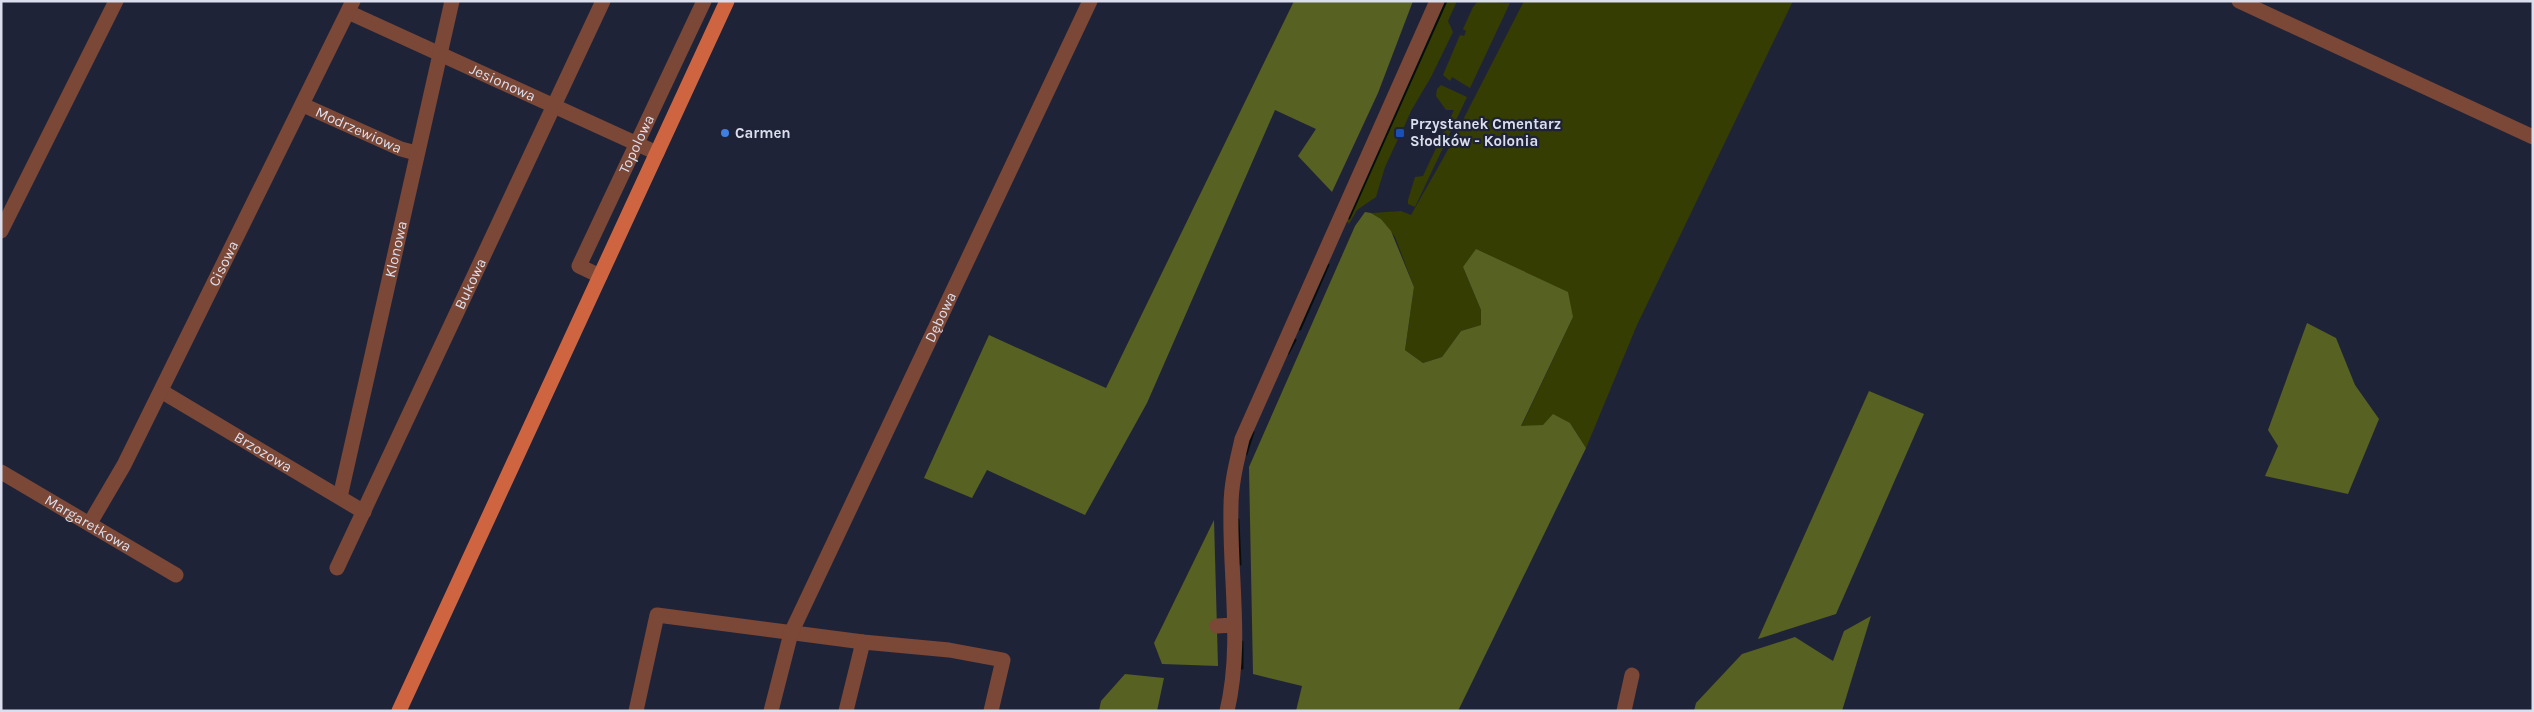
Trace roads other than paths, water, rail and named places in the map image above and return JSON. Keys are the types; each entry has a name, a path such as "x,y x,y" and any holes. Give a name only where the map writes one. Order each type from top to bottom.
{"main road":[{"path":"398,711 726,1"}],"street":[{"path":"1,231 116,1"},
{"name":"Klonowa","path":"340,497 416,153 452,1"},
{"name":"Bukowa","path":"337,568 603,1"},
{"name":"Topolowa","path":"600,276 579,266 704,1"},
{"name":"Dębowa","path":"770,711 791,633 1090,1"},
{"path":"1227,711 1233,684 1234,625 1230,505 1234,473 1242,439 1296,334 1438,1"},
{"path":"2239,1 2533,138"},
{"name":"Jesionowa","path":"350,7 440,54 657,153"},
{"name":"Cisowa","path":"90,523 124,465 350,7"},
{"name":"Modrzewiowa","path":"303,105 401,149 416,153"},
{"name":"Brzozowa","path":"161,391 364,512"},
{"name":"Margaretkowa","path":"1,472 176,575"},
{"path":"636,711 656,615 863,642 949,650 1003,660 991,711"},
{"path":"1217,626 1234,625"},
{"path":"846,711 863,642"},
{"path":"1624,711 1632,675"}],"waterway":[{"path":"1349,218 1446,1"},
{"path":"1300,329 1328,265"},
{"path":"1288,353 1295,340"},
{"path":"1246,454 1253,432"},
{"path":"1238,520 1240,564"},
{"path":"1242,642 1242,668"}],"place":[{"name":"Carmen","path":"725,133"},
{"name":"Przystanek Cmentarz Słodków - Kolonia","path":"1400,133"}]}
